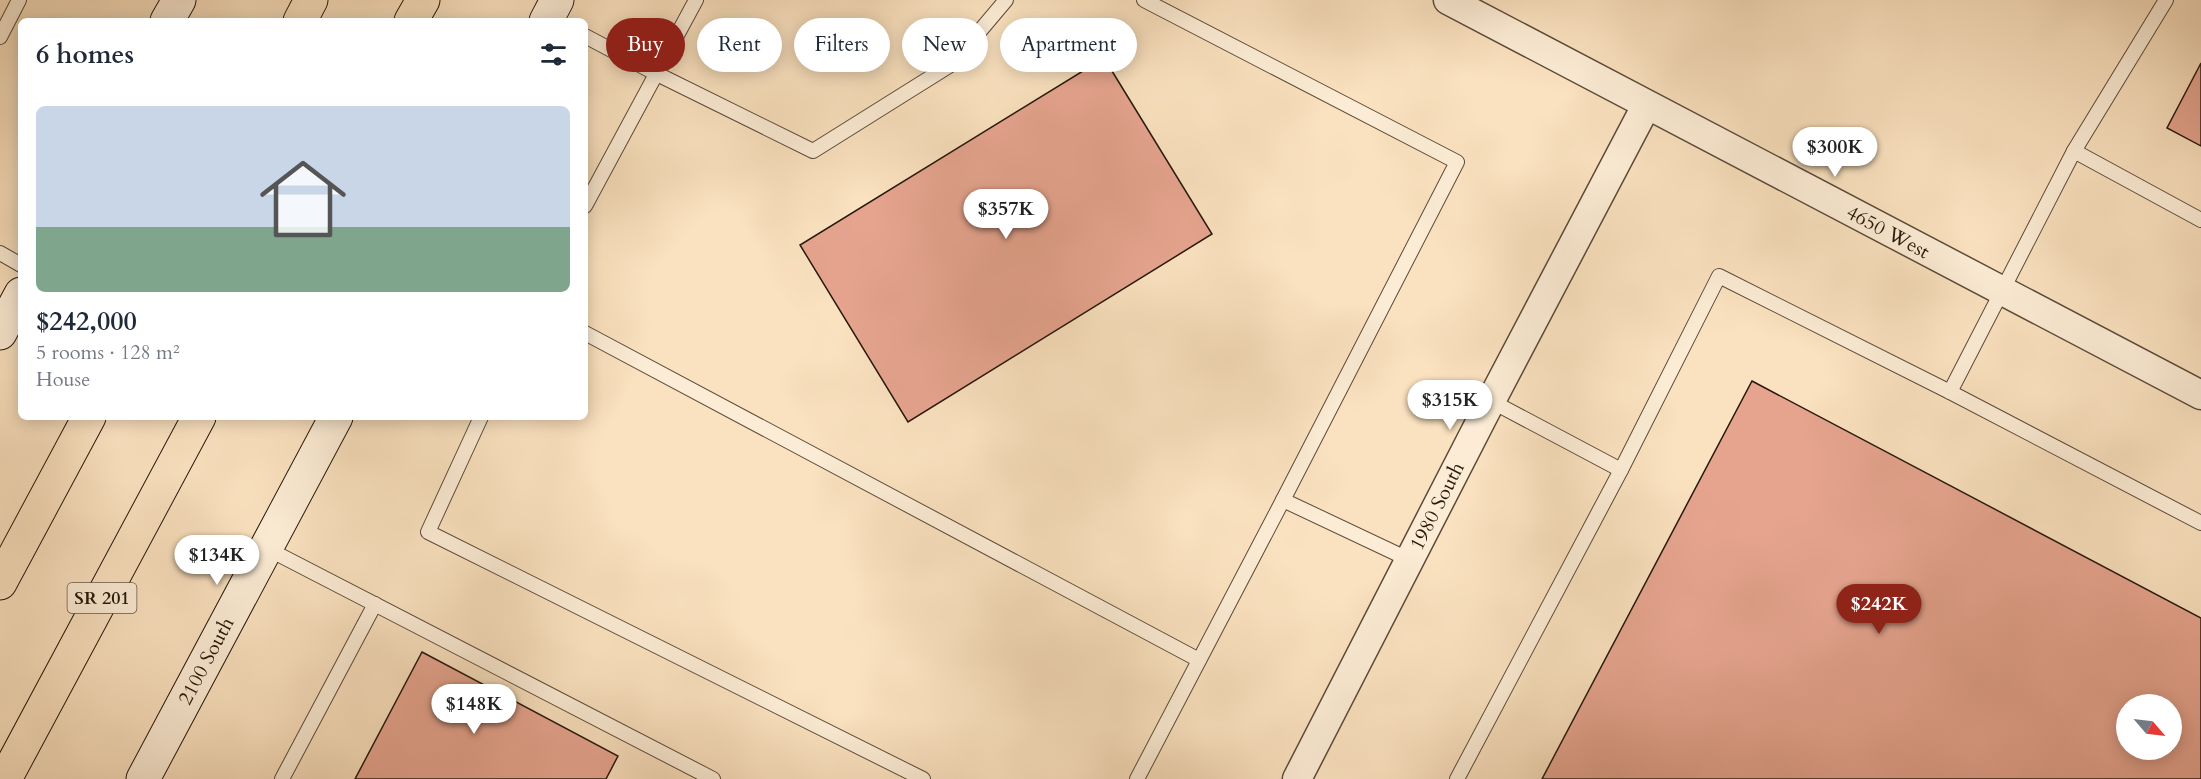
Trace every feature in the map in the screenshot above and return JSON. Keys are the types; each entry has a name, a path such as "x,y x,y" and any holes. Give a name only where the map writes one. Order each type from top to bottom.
{"highway":[{"path":"302,18 311,0"},
{"path":"413,18 423,0"},
{"path":"0,583 86,420"},
{"name":"SR 201","path":"5,779 197,420"}],"street":[{"path":"169,18 179,0"},
{"name":"4650 West","path":"1448,0 2201,395"},
{"name":"1980 South","path":"1297,779 1646,105"},
{"path":"0,333 18,300"},
{"name":"2100 South","path":"143,779 334,420"}],"lane":[{"path":"0,37 19,0"},
{"path":"588,200 696,0"},
{"path":"588,38 813,151 952,64 1006,0"},
{"path":"1137,779 1457,162 1144,0"},
{"path":"1950,392 2074,151 2166,0"},
{"path":"2074,151 2201,220"},
{"path":"0,253 18,263"},
{"path":"1457,779 1621,470 1719,276 1950,392 2201,524"},
{"path":"588,335 1199,660"},
{"path":"1491,401 1621,470"},
{"path":"480,420 428,532 923,779"},
{"path":"1283,500 1410,560"},
{"path":"266,548 713,779"},
{"path":"282,779 375,604"}],"building":[{"path":"2201,63 2201,146 2167,128"},
{"path":"1081,72 1113,72 1212,234 908,422 800,245"},
{"path":"1752,381 2201,618 2201,779 1542,779"},
{"path":"422,652 618,756 606,779 355,779"}]}
